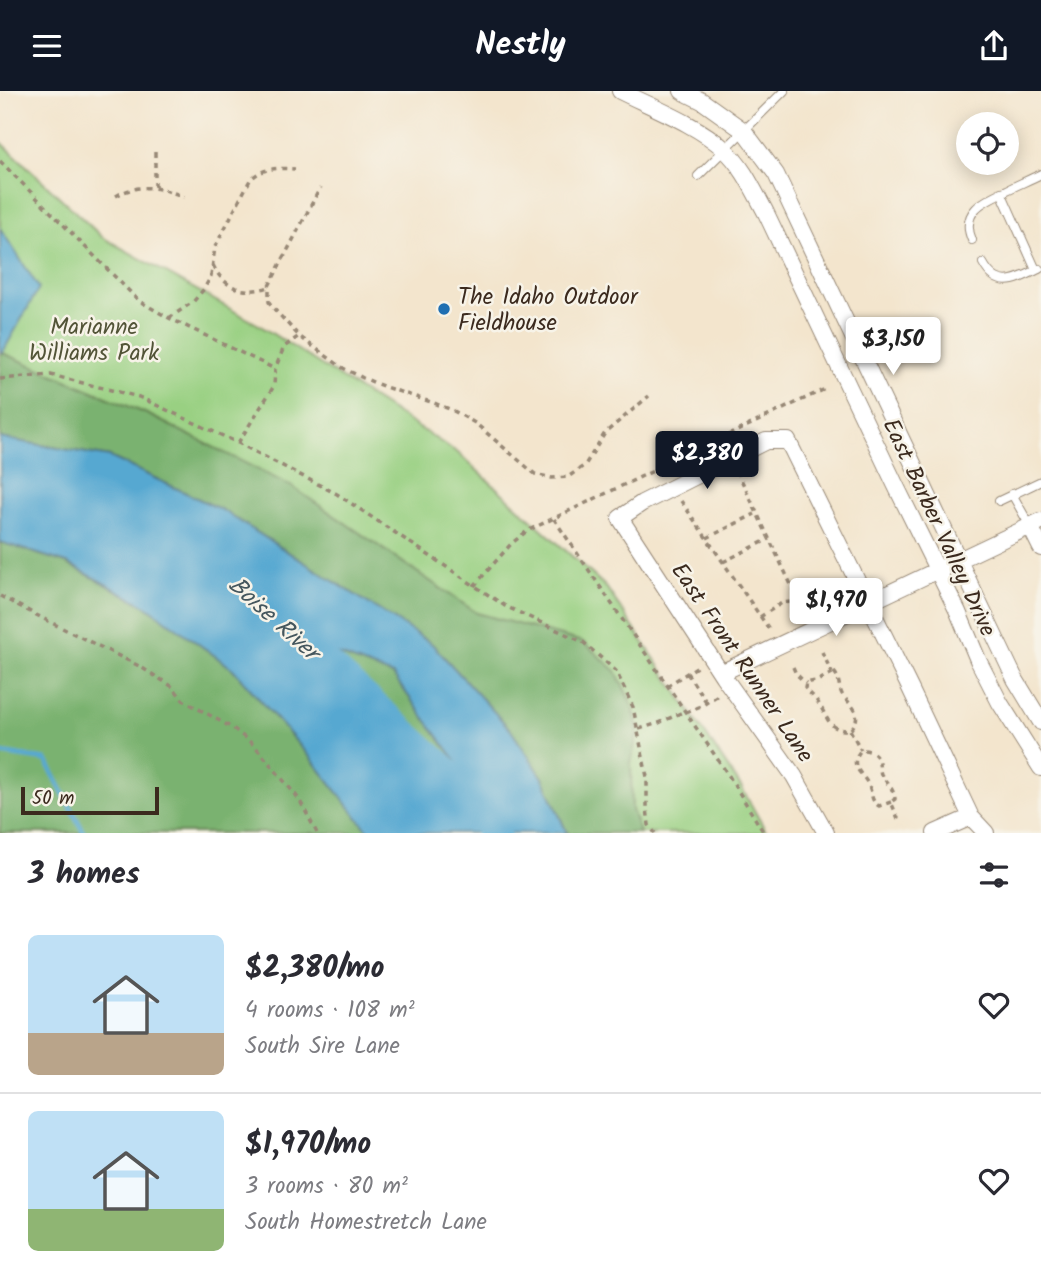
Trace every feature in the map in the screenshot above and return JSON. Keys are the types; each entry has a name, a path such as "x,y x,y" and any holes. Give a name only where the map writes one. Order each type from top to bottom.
{"street":[{"name":"East Barber Valley Drive","path":"620,91 702,132 725,149 743,171 766,212 953,601 978,660 1000,703 1041,768"},
{"name":"East Barber Valley Drive","path":"682,91 702,101 744,131 776,174 1016,678 1041,722"},
{"name":"East Front Runner Lane","path":"825,833 794,776 721,673 620,518 642,503 766,441 788,441 868,603"},
{"path":"721,673 1035,523 1041,548"},
{"path":"868,603 971,817 986,833"},
{"path":"936,833 971,817"}],"lane":[{"path":"698,176 784,91"},
{"path":"972,240 968,230 971,215 981,201 1041,174"},
{"path":"983,263 988,274 1003,281 1017,279 1039,269 1001,193"},
{"path":"999,501 1041,481"},
{"path":"1012,494 1035,523"}],"path":[{"path":"155,152 155,188"},
{"path":"0,161 139,301 275,369"},
{"path":"169,318 193,302 204,289 211,277 215,247 250,180 256,174 278,167 295,169"},
{"path":"116,197 134,188 155,188 184,197"},
{"path":"320,188 269,287 269,302 299,336 344,368 464,417 475,423 535,474 552,478 568,477 585,465 606,433 649,396"},
{"path":"213,265 223,281 232,287 255,290 269,287"},
{"path":"238,443 274,386 275,369 284,347 299,336"},
{"path":"0,379 51,375 139,397 238,443 337,494 505,606 583,642 616,671 633,707 647,777 649,825 655,833"},
{"path":"474,586 511,544 522,536 825,389"},
{"path":"748,468 738,473 804,612"},
{"path":"680,500 769,629"},
{"path":"707,538 756,514"},
{"path":"554,519 686,711 764,833"},
{"path":"723,562 769,539"},
{"path":"0,596 139,666 173,688 183,699 234,729 255,746 299,799 317,833"},
{"path":"760,617 782,603 799,601"},
{"path":"822,652 832,673 836,674 843,695 856,711 856,722 850,730"},
{"path":"667,686 703,663"},
{"path":"793,667 806,684 805,688 816,699 827,721 841,730 850,730"},
{"path":"687,673 706,703"},
{"path":"806,684 832,673"},
{"path":"638,729 706,703 723,692"},
{"path":"850,730 861,750 877,756 880,771 886,783 894,790 895,799 891,802 879,806 872,799 868,785 856,767 857,756 861,750"},
{"path":"891,802 900,823"}],"green space":[{"name":"Marianne Williams Park","path":"0,141 102,237 259,325 458,453 606,587 741,787 767,833 579,833 551,758 0,418"},
{"path":"0,352 147,414 291,486 477,613 583,642 616,671 633,707 638,729 631,763 632,810 640,833 567,833 543,778 510,729 432,644 222,510 110,457 0,438"},
{"path":"0,542 66,563 148,607 233,669 309,756 370,833 0,833"},
{"path":"303,638 393,675 474,785 463,782 432,753 377,719 325,680 294,642"}],"water":[{"path":"0,228 39,288 3,352 0,352"},
{"path":"0,438 110,457 222,510 432,644 510,729 543,778 567,833 370,833 309,756 233,669 148,607 67,563 0,542","holes":["303,638 393,675 473,784 463,782 432,753 377,719 325,680 294,642"]}],"waterway":[{"name":"Boise River","path":"264,609 478,802 494,833"},
{"path":"0,753 46,760 84,833"}],"place":[{"name":"The Idaho Outdoor Fieldhouse","path":"444,309"}]}
